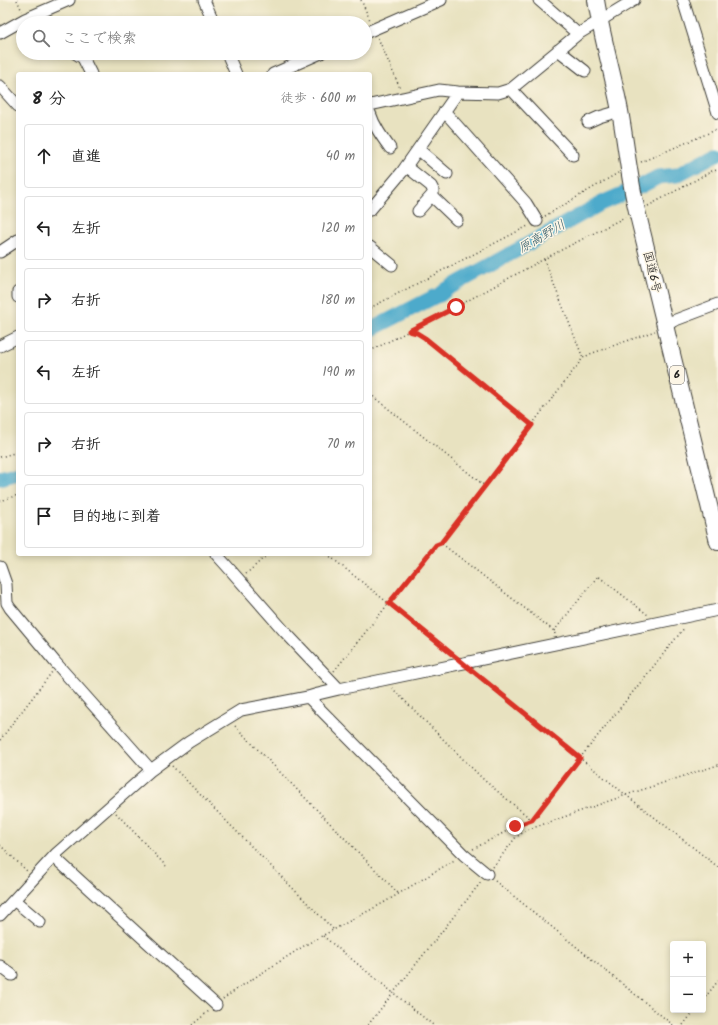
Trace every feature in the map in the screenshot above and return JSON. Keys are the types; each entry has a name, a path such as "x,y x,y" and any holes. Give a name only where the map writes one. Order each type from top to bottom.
{"highway":[{"name":"国道6号","path":"596,0 599,20 620,111 636,210 718,542"}],"street":[{"path":"38,16 69,0"},
{"path":"204,0 211,16"},
{"path":"372,31 441,0"},
{"path":"539,0 578,34"},
{"path":"372,105 439,90 458,92 498,92 511,89 578,34 634,0"},
{"path":"683,0 718,112"},
{"path":"0,33 16,26"},
{"path":"558,50 585,71"},
{"path":"83,60 90,72"},
{"path":"229,60 235,72"},
{"path":"278,72 305,60"},
{"path":"511,89 573,155"},
{"path":"2,92 16,104"},
{"path":"372,207 406,166 458,92"},
{"path":"444,111 526,203 537,221"},
{"path":"588,122 620,111"},
{"path":"372,119 390,148"},
{"path":"418,149 447,174"},
{"path":"406,166 431,186 433,190 433,197 457,220"},
{"path":"418,211 433,194"},
{"path":"0,252 16,241"},
{"path":"372,249 392,265"},
{"path":"665,327 673,321 718,304"},
{"path":"0,346 16,338"},
{"path":"218,556 285,632 339,689"},
{"path":"0,567 6,584 6,603 58,665 151,770"},
{"path":"0,915 54,857 151,770 189,742 241,710 718,610"},
{"path":"308,697 464,855 487,874"},
{"path":"54,857 216,1005"},
{"path":"14,900 40,922"},
{"path":"0,966 12,975"}],"path":[{"path":"361,0 366,16"},
{"path":"372,36 404,97"},
{"path":"372,350 456,307 636,210 662,199 712,171 718,170"},
{"path":"544,259 583,358"},
{"path":"329,678 436,545 441,543 583,358 665,327"},
{"path":"409,331 417,333 425,338 532,425"},
{"path":"372,396 485,486"},
{"path":"0,457 16,453"},
{"path":"0,501 16,496"},
{"path":"441,543 554,631 559,643"},
{"path":"239,579 266,556"},
{"path":"330,556 626,795 718,867"},
{"path":"554,631 598,576 658,623"},
{"path":"194,1025 216,1005 240,987 287,956 505,832 532,820 695,615"},
{"path":"0,740 58,665"},
{"path":"384,680 484,780 532,820"},
{"path":"228,718 398,893"},
{"path":"165,759 334,930"},
{"path":"368,1025 516,837 527,830 626,795 718,765"},
{"path":"110,806 166,866"},
{"path":"0,845 34,878"},
{"path":"487,874 673,1025"},
{"path":"323,936 433,1025"},
{"path":"706,996 718,981"},
{"path":"683,1025 693,1013"}],"waterway":[{"name":"原高野川","path":"372,329 440,295 447,289 602,203 658,177 677,175 718,153"},
{"name":"原高野川","path":"0,478 16,474"}],"route":[{"path":"456,307 409,331 417,333 425,338 532,425 441,543 436,545 389,603 580,758 532,820 515,826"}]}
